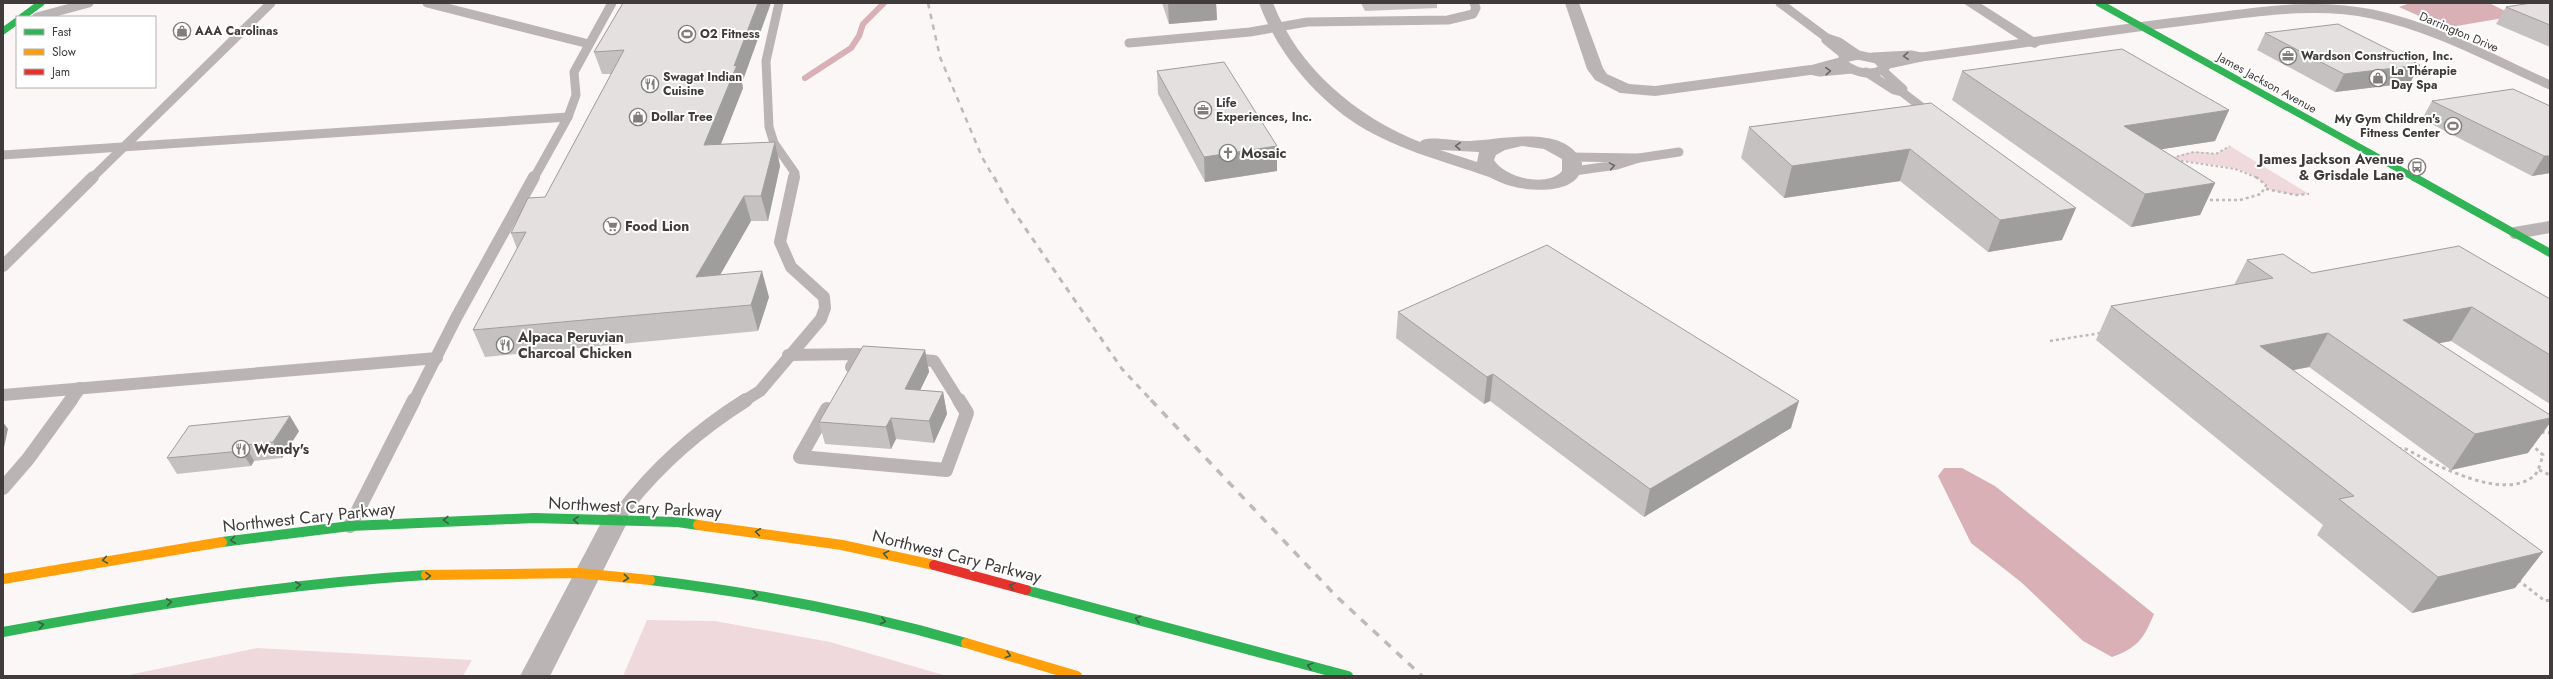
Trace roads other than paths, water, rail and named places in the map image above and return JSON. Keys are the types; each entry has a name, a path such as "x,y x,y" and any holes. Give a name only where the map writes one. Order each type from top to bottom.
{"main road":[{"path":"23,16 41,3"},
{"name":"James Jackson Avenue","path":"2099,3 2550,253"},
{"path":"4,30 16,22"},
{"name":"Northwest Cary Parkway","path":"3,579 224,542 350,526 499,519 678,522 842,545 935,565 1348,676"},
{"path":"3,632 163,603 339,580 488,574 588,574 698,587 824,606 898,624 1077,676"}],"street":[{"path":"1266,3 1276,27 1298,60 1333,99 1354,116 1398,140 1437,157 1491,172 1501,178 1529,185 1558,182 1568,178 1572,164 1556,147 1536,142 1515,141 1497,146 1458,146 1398,140"},
{"path":"1572,3 1595,69 1600,77 1611,84 1626,89 1655,91 1810,70"},
{"path":"1970,3 2035,42"},
{"path":"1491,172 1486,165 1485,158 1489,151 1497,146"},
{"path":"535,676 615,521"}],"lane":[{"path":"41,16 89,3"},
{"path":"3,266 122,146 271,3"},
{"path":"427,3 589,44"},
{"path":"350,526 437,358 456,318 568,118 576,95 574,72 612,3"},
{"path":"615,521 634,495 673,456 713,421 760,391 788,355 811,332 821,319 825,308 824,297 791,267 780,242 795,173 774,143 769,127 766,61 779,3"},
{"path":"1129,43 1250,32 1307,22 1448,20 1473,14 1476,8 1474,3"},
{"path":"1780,3 1827,38 1840,42 1858,55 1872,57 1911,55 1921,57"},
{"name":"Darrington Drive","path":"1921,57 2141,26 2296,8 2348,10 2378,16 2427,30 2550,85"},
{"path":"4,30 16,25"},
{"path":"1827,38 1826,40 1842,53 1844,60 1852,69"},
{"path":"1810,70 1858,55"},
{"path":"1872,57 1903,89 1902,92"},
{"path":"1866,72 1921,57"},
{"path":"1810,70 1820,72 1852,69 1866,72 1894,90 1902,92 1933,116"},
{"path":"3,155 122,146 568,118"},
{"path":"1572,164 1617,165 1639,158 1679,152"},
{"path":"1572,164 1593,159 1628,156 1639,158"},
{"path":"2515,233 2550,227"},
{"path":"788,355 858,354 874,356"},
{"path":"843,382 858,354"},
{"path":"3,394 437,358"},
{"path":"835,396 800,457 946,470 967,413 934,361 896,358"},
{"path":"3,488 28,459 80,388"}],"waterway":[{"path":"805,78 851,48 859,36 863,24 884,3"}],"railway":[{"path":"928,3 940,57 982,157 994,178"},
{"path":"994,177 1008,203 1122,369 1152,401"},
{"path":"1151,400 1336,596 1422,676"}],"place":[{"name":"AAA Carolinas","path":"182,31"},
{"name":"O2 Fitness","path":"687,34"},
{"name":"Wardson Construction, Inc.","path":"2288,56"},
{"name":"La Thérapie Day Spa","path":"2378,78"},
{"name":"Swagat Indian Cuisine","path":"650,84"},
{"name":"Life Experiences, Inc.","path":"1203,110"},
{"name":"Dollar Tree","path":"638,117"},
{"name":"My Gym Children's Fitness Center","path":"2453,126"},
{"name":"Mosaic","path":"1228,153"},
{"name":"James Jackson Avenue & Grisdale Lane","path":"2417,167"},
{"name":"Food Lion","path":"612,226"},
{"name":"Alpaca Peruvian Charcoal Chicken","path":"505,345"},
{"name":"Wendy's","path":"241,449"}]}
